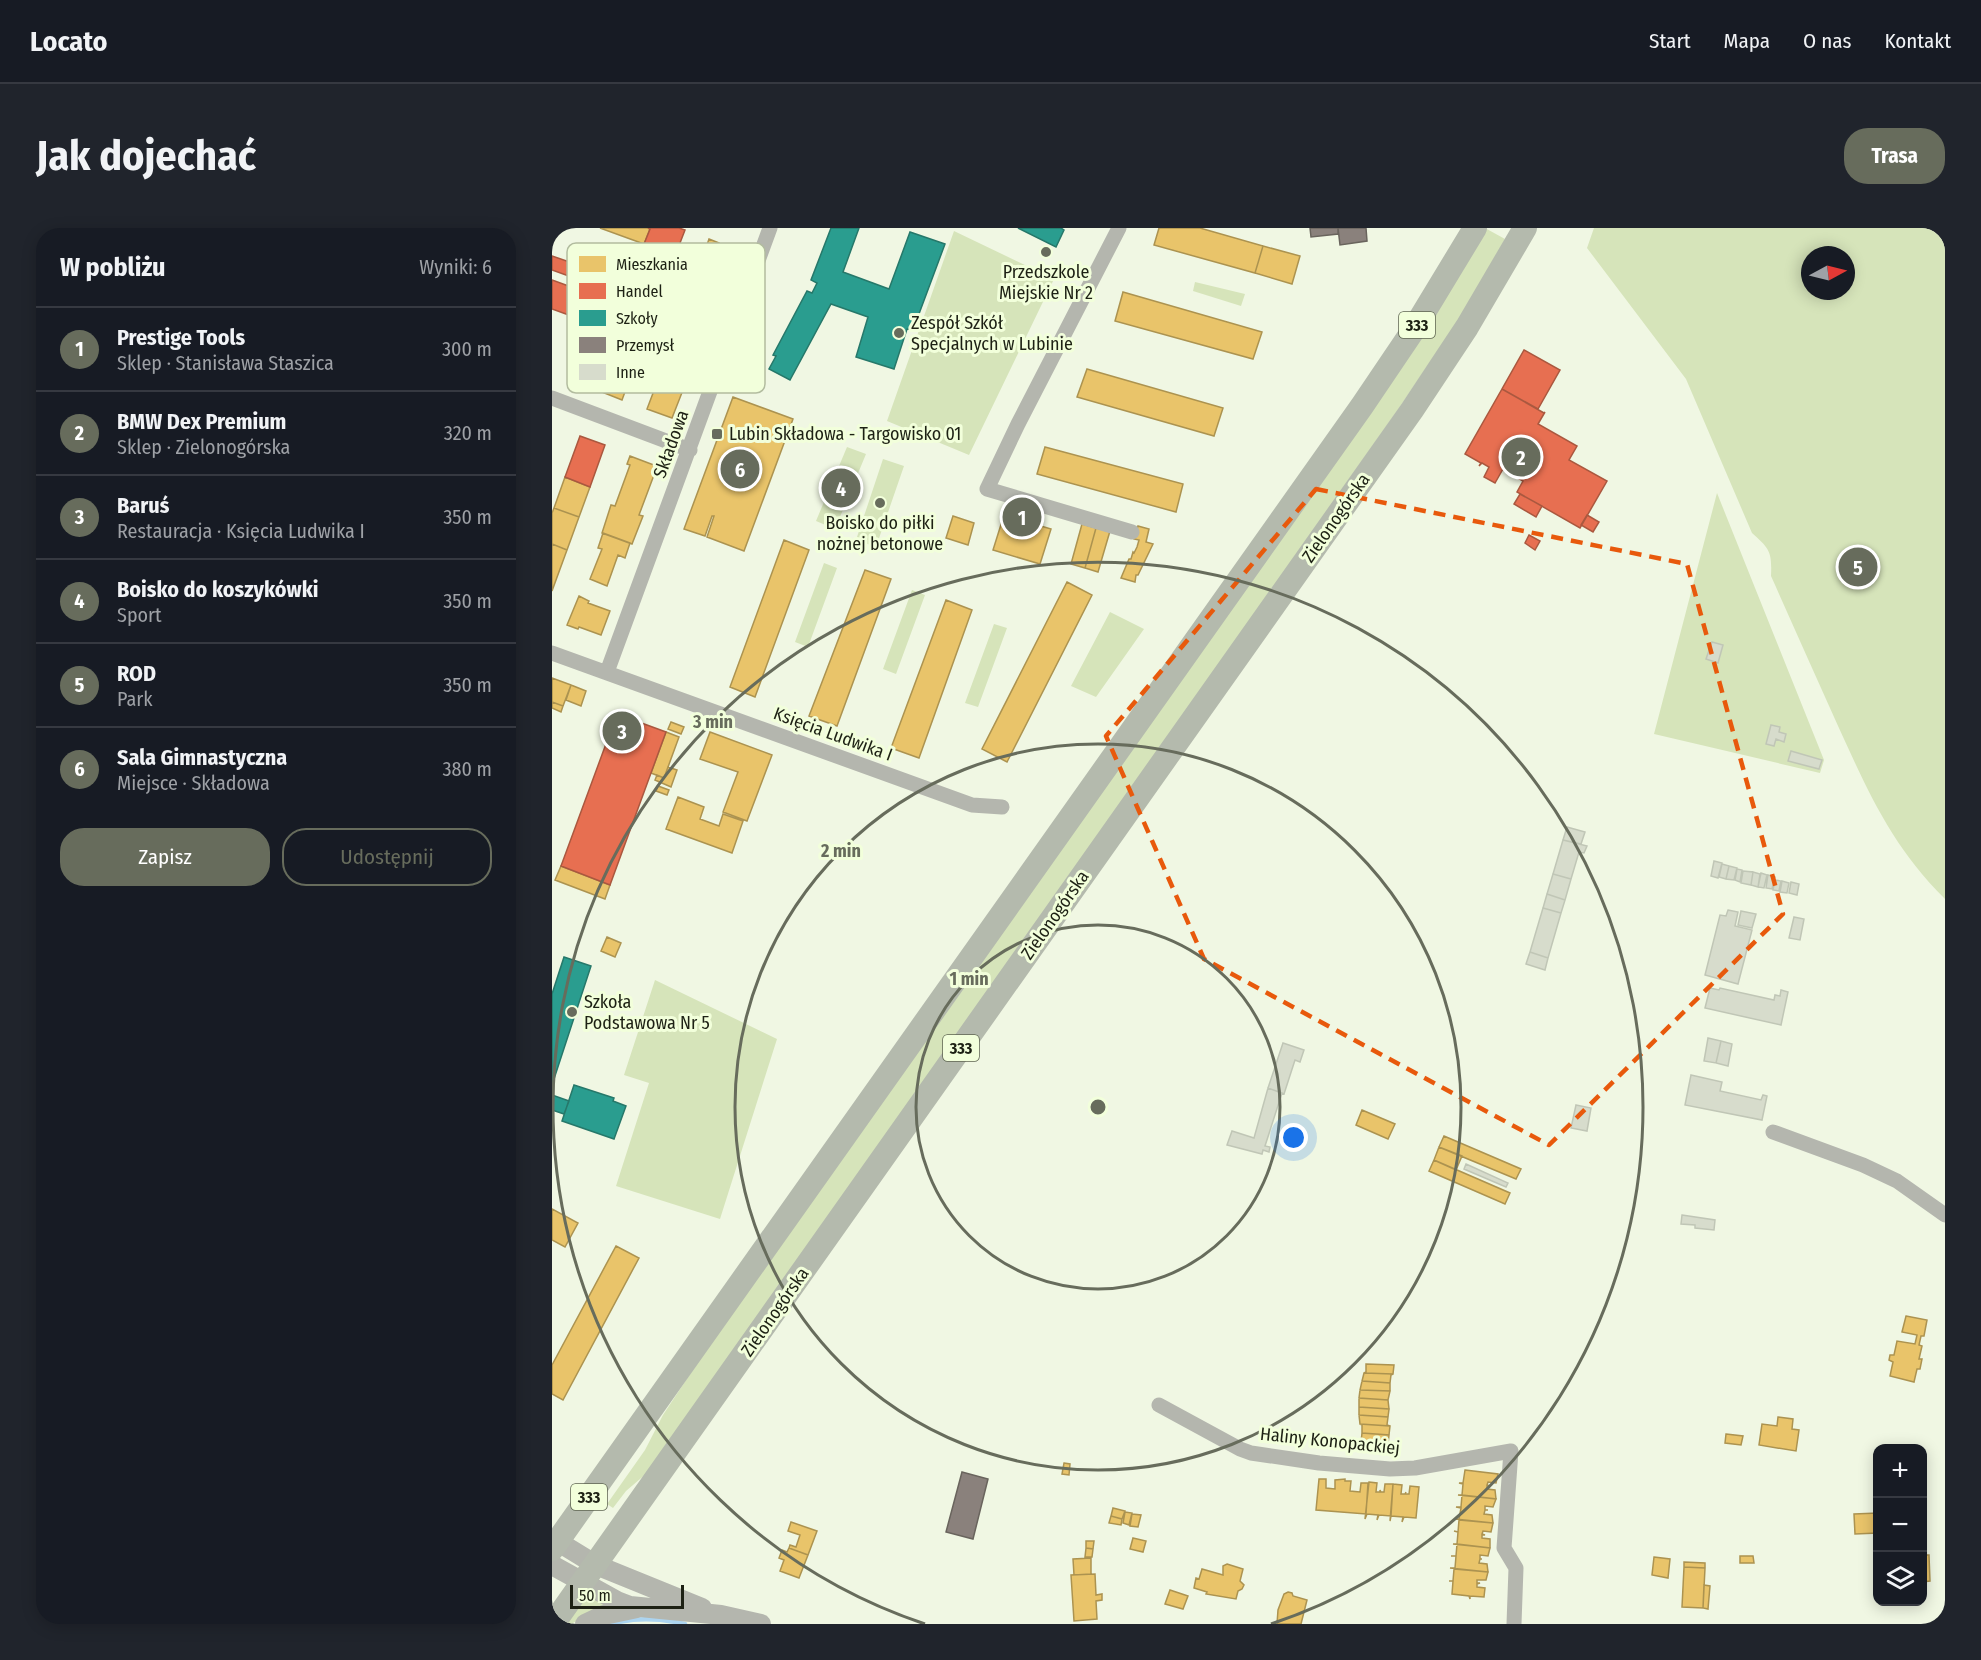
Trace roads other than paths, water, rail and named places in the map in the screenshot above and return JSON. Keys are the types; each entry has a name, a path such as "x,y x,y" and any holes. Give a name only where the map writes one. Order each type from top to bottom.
{"main road":[{"name":"333","path":"554,1543 1362,406 1412,332 1475,228"},
{"name":"Zielonogórska","path":"553,1624 1404,422 1467,327 1525,228"}],"street":[{"name":"Składowa","path":"765,243 770,228"},
{"path":"1119,228 987,489 1132,532"},
{"name":"Składowa","path":"607,672 711,393"},
{"path":"552,398 690,450"},
{"name":"Księcia Ludwika I","path":"552,653 972,805 1002,807"},
{"path":"1773,1132 1863,1165 1897,1181 1945,1215"},
{"name":"Haliny Konopackiej","path":"1159,1405 1251,1453 1319,1463 1390,1469 1415,1468 1511,1451 1504,1548 1516,1568 1514,1624"},
{"path":"554,1543 590,1573 616,1601 638,1608 761,1624"},
{"path":"552,1565 590,1573 733,1620"},
{"path":"585,1624 607,1615 638,1608"}],"waterway":[{"path":"611,1624 648,1619 685,1624"}],"place":[{"name":"Przedszkole Miejskie Nr 2","path":"1046,252"},
{"name":"Zespół Szkół Specjalnych w Lubinie","path":"899,333"},
{"name":"Lubin Składowa - Targowisko 01","path":"717,434"},
{"name":"BMW Dex Premium","path":"1521,457"},
{"name":"Sala Gimnastyczna","path":"740,469"},
{"name":"Boisko do koszykówki","path":"841,488"},
{"name":"Boisko do piłki nożnej betonowe","path":"880,503"},
{"name":"Prestige Tools","path":"1022,517"},
{"name":"ROD","path":"1858,567"},
{"name":"Baruś","path":"622,731"},
{"name":"Szkoła Podstawowa Nr 5","path":"572,1012"}]}
